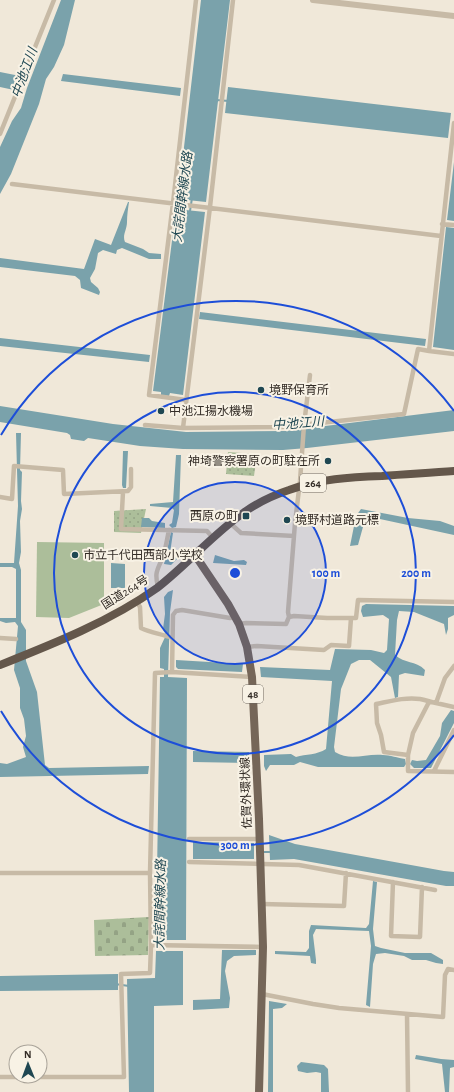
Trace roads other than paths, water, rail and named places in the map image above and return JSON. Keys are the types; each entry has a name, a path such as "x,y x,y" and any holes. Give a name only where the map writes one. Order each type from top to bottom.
{"highway":[{"name":"国道264号","path":"0,665 93,625 136,602 158,587 195,556 230,523 265,499 300,486 349,477 454,471"}],"main road":[{"name":"佐賀外環状線","path":"195,556 228,604 239,624 247,647 252,677 261,863 263,946 259,1092"}],"street":[{"path":"0,134 42,33 54,0"},
{"path":"186,400 149,395 196,0"},
{"path":"183,428 233,0"},
{"path":"313,0 454,16"},
{"path":"429,351 454,123"},
{"path":"12,184 188,204 441,236"},
{"path":"442,224 454,225"},
{"path":"145,425 183,428 282,427 404,414 418,349 454,354"},
{"path":"239,624 286,624 289,617 288,612 294,536 310,375"},
{"path":"0,497 12,499 14,466 63,470 64,494 128,492 131,487 131,469"},
{"path":"123,492 121,529 206,531 213,538"},
{"path":"230,523 241,533 294,536"},
{"path":"158,587 156,578 157,568 163,556 169,530"},
{"path":"289,617 356,618 358,600 454,602"},
{"path":"136,602 140,607 141,628 149,632 172,638"},
{"path":"172,672 172,615 176,611 182,610 230,618 235,617"},
{"path":"247,647 257,646 324,650 331,645 349,646 351,618"},
{"path":"0,638 16,639"},
{"path":"436,703 445,678 454,666"},
{"path":"0,1077 124,1077 121,974 150,973 150,873 154,673 172,672 252,677"},
{"path":"408,755 384,752 381,735 377,724 376,704 403,698 422,699 429,702 454,707"},
{"path":"429,702 413,733 408,755 408,770 454,772"},
{"path":"434,771 454,730"},
{"path":"190,839 260,839"},
{"path":"189,862 299,865 435,890"},
{"path":"0,873 150,873"},
{"path":"262,904 344,906 346,873"},
{"path":"393,882 391,936 420,937 422,887"},
{"path":"151,945 263,946"},
{"path":"262,994 313,1004 443,1018 445,976 448,969 454,970"},
{"path":"407,1014 408,1092"}],"water":[{"path":"61,0 75,0 64,45 54,67 46,79 39,104 11,174 0,194 0,147 12,121 21,108 27,88"},
{"path":"201,0 230,0 206,202 178,199"},
{"path":"0,72 20,76 14,90 0,87"},
{"path":"63,74 181,88 180,96 61,81"},
{"path":"228,87 451,113 448,138 225,113"},
{"path":"454,162 454,221 447,220"},
{"path":"128,202 127,225 124,237 125,242 149,253 161,254 161,259 149,259 122,248 117,250 116,254 103,250 98,253 95,269 90,278 91,282 98,288 100,292 99,295 81,288 80,280 75,276 0,267 0,258 84,269 95,239 111,245"},
{"path":"176,209 205,212 183,395 170,393 169,396 161,395 161,392 153,391"},
{"path":"446,227 454,228 454,350 433,347"},
{"path":"200,312 426,339 425,346 199,319"},
{"path":"0,338 150,355 149,362 0,346"},
{"path":"0,406 113,424 186,432 285,431 454,410 454,431 283,450 183,449 140,446 88,438 84,441 71,439 70,435 67,433 0,422"},
{"path":"16,433 21,433 20,470 22,472 22,509 20,521 21,552 19,563 21,570 21,622 26,630 26,661 37,692 45,765 49,768 149,766 148,774 0,777 0,763 7,764 26,757 23,747 26,736 24,719 20,708 20,688 14,670 18,626 15,622 6,623 0,621 0,618 16,618 16,569 12,567 0,567 0,563 14,563 18,506"},
{"path":"123,451 128,451 126,488 123,488 122,485"},
{"path":"176,455 181,455 179,514 176,527 172,528 169,525 172,523 174,510 172,508 150,506 150,504 173,502"},
{"path":"361,509 408,518 440,521 454,526 454,535 366,516 358,545 350,546 356,516"},
{"path":"142,518 149,518 152,521 165,523 165,528 141,527"},
{"path":"171,532 173,533 170,553 178,553 178,558 171,565 164,564"},
{"path":"215,555 234,561 244,560 247,562 246,565 213,563"},
{"path":"111,563 125,564 125,588 111,588"},
{"path":"173,590 170,612 168,677 187,678 186,940 156,940 160,677 164,677 164,669 160,668 160,648 166,635 163,629 165,614 164,597 168,592"},
{"path":"366,604 454,606 454,615 448,618 448,629 446,635 444,624 414,612 399,611 395,655 402,660 418,665 425,670 424,676 405,673 399,675 398,697 395,698 391,677 370,660 359,660 351,664 341,689 334,747 335,752 341,755 353,757 388,755 405,759 406,764 404,767 318,767 300,762 294,765 270,765 266,771 264,766 264,755 291,754 296,757 326,749 332,681 261,677 260,667 330,670 335,649 371,650 384,653 387,650 389,619 383,615 363,617 361,611 362,606"},
{"path":"176,660 243,664 242,672 178,669 176,667"},
{"path":"451,710 454,711 454,723 431,768 414,768 410,764 412,760 426,760 440,736 442,723"},
{"path":"193,751 249,752 249,763 193,762"},
{"path":"269,835 295,844 454,872 454,886 446,886 294,859 270,860"},
{"path":"193,842 254,843 254,859 193,859"},
{"path":"373,881 377,882 373,929 375,946 405,953 431,953 443,960 443,964 426,960 412,960 404,956 385,953 376,954 373,964 370,1007 366,1005 371,946 369,931 316,929 313,935 316,964 311,963 310,956 275,954 275,951 306,952 309,948 309,931 311,925 366,928 369,924"},
{"path":"222,950 256,950 256,955 234,956 227,961 225,971 230,998 229,1008 193,1010 193,1000 220,999"},
{"path":"156,951 183,951 183,1005 154,1006 154,1092 129,1092 127,979 155,978"},
{"path":"118,974 118,990 0,991 0,976"},
{"path":"269,1001 287,1004 282,1008 273,1009 273,1092 268,1092"},
{"path":"416,1055 454,1060 454,1067 450,1068 449,1092 445,1092 442,1064 415,1059"},
{"path":"301,1062 324,1065 328,1069 329,1092 321,1092 321,1073 307,1073 298,1071 297,1066"}],"waterway":[{"path":"216,100 229,101"},
{"name":"大詫間幹線水路","path":"190,211 192,198"},
{"path":"262,852 272,852"},
{"path":"115,984 129,986"}],"place":[{"name":"境野保育所","path":"261,390"},
{"name":"中池江揚水機場","path":"161,411"},
{"name":"神埼警察署原の町駐在所","path":"328,461"},
{"name":"西原の町","path":"246,516"},
{"name":"境野村道路元標","path":"287,520"},
{"name":"市立千代田西部小学校","path":"75,555"}],"water label":[{"name":"中池江川","path":"25,73"},
{"name":"中池江川","path":"298,424"}]}
